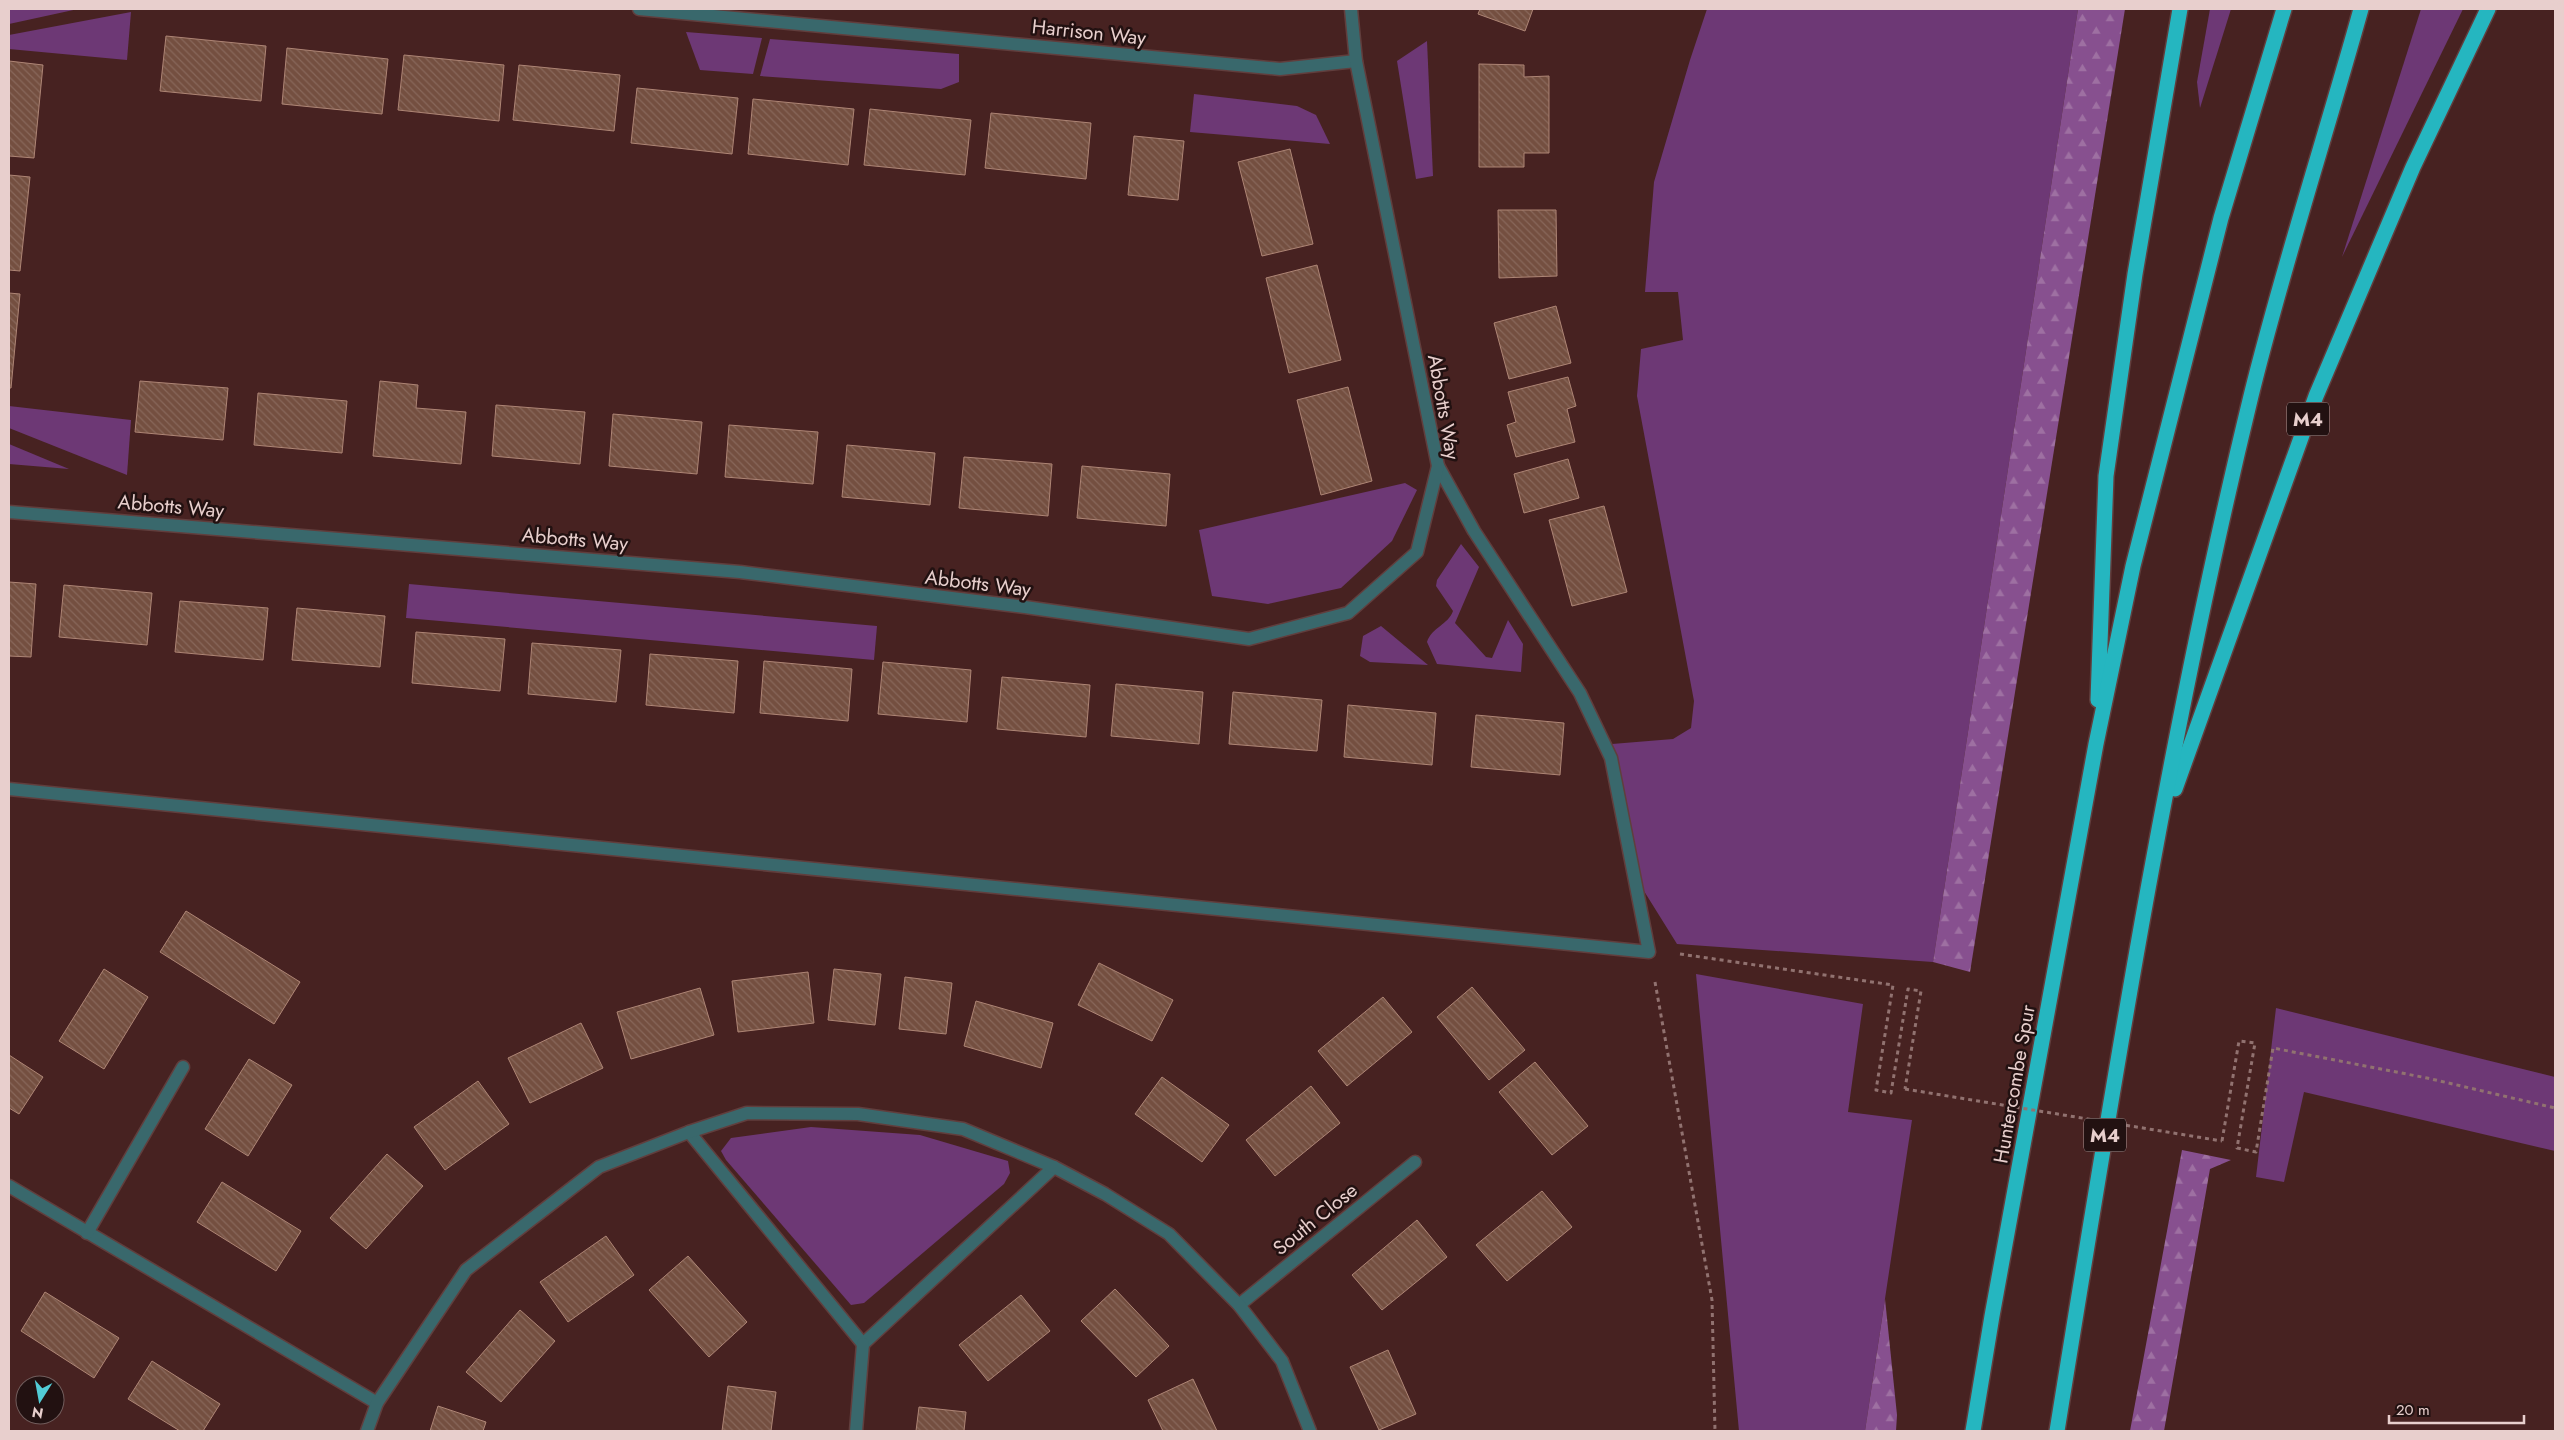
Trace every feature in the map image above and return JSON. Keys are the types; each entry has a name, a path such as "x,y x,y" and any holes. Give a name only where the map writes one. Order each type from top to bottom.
{"highway":[{"path":"2096,744 2106,476 2135,274 2180,9"},
{"path":"2096,744 2133,566 2216,238 2284,9"},
{"name":"M4","path":"2057,1431 2156,840 2252,395 2361,9"},
{"name":"M4","path":"2156,840 2316,396 2414,167 2488,9"},
{"name":"Huntercombe Spur","path":"1973,1431 1992,1316 2096,744"}],"street":[{"name":"Harrison Way","path":"639,9 783,15 1280,69 1356,61"},
{"name":"Abbotts Way","path":"9,512 740,572 1025,607 1249,638 1348,613 1417,552 1438,466 1356,61 1351,9"},
{"path":"9,789 1649,952 1611,758 1580,693 1474,531 1438,466"},
{"path":"87,1233 183,1066"},
{"path":"367,1431 376,1403 466,1270 599,1167 689,1132 748,1112 858,1114 963,1129 1054,1167 1105,1194 1169,1234 1239,1305 1282,1361 1310,1431"},
{"path":"689,1132 863,1344"},
{"name":"South Close","path":"1239,1305 1415,1162"},
{"path":"856,1431 863,1344 1054,1167"},
{"path":"9,1186 376,1403"}],"path":[{"path":"1649,952 1712,1300 1715,1431"},
{"path":"1694,955 1893,985 1876,1090 1891,1092 1908,989 1921,991 1904,1089 2222,1141 2239,1041 2255,1044 2237,1148 2256,1152 2273,1048 2427,1078 2555,1108"}],"shaded area":[{"path":"9,9 78,9 9,24"},
{"path":"1707,9 2078,9 1933,962 1677,944 1634,875 1612,744 1673,739 1691,728 1694,701 1637,396 1641,349 1683,340 1678,292 1645,292 1654,182"},
{"path":"2210,9 2231,9 2200,108 2197,82"},
{"path":"2421,9 2463,9 2342,257"},
{"path":"131,12 127,60 9,49 9,35"},
{"path":"686,32 762,38 753,74 700,70"},
{"path":"770,39 959,54 959,82 941,89 760,76"},
{"path":"1427,41 1433,176 1416,179 1397,61"},
{"path":"1194,94 1297,106 1316,115 1330,144 1190,132"},
{"path":"9,406 131,420 127,475 9,428"},
{"path":"9,444 69,469 9,464"},
{"path":"1405,483 1417,490 1392,541 1341,588 1268,604 1212,596 1199,530"},
{"path":"1461,544 1479,567 1455,623 1486,657 1492,658 1508,620 1523,644 1521,672 1437,664 1427,642 1432,633 1448,620 1453,611 1436,586 1437,580"},
{"path":"409,584 877,626 874,660 406,618"},
{"path":"1381,626 1428,665 1370,662 1360,656 1363,636"},
{"path":"1696,974 1863,1004 1848,1112 1912,1120 1865,1431 1739,1431"},
{"path":"2276,1008 2555,1077 2555,1151 2304,1092 2284,1182 2256,1177"},
{"path":"811,1127 920,1135 1008,1161 1010,1173 1004,1184 864,1303 851,1305 726,1160 721,1151 731,1138"}],"green space":[{"path":"2078,9 2125,9 1970,972 1933,962"},
{"path":"2182,1150 2231,1160 2210,1169 2164,1431 2130,1431"},
{"path":"1885,1299 1897,1415 1896,1431 1865,1431"}],"building":[{"path":"1480,9 1533,9 1525,31 1478,14"},
{"path":"166,36 266,46 261,101 160,91"},
{"path":"287,48 388,59 382,114 282,104"},
{"path":"404,55 504,65 499,121 398,110"},
{"path":"9,61 43,65 34,158 9,156"},
{"path":"1479,64 1524,65 1524,77 1549,76 1549,153 1524,153 1524,167 1479,167"},
{"path":"519,65 620,75 614,131 513,120"},
{"path":"637,88 738,98 732,154 631,143"},
{"path":"753,99 854,109 848,165 748,154"},
{"path":"870,109 971,120 965,175 864,165"},
{"path":"991,113 1091,123 1086,179 985,168"},
{"path":"1134,136 1184,141 1178,200 1128,195"},
{"path":"1290,149 1313,244 1262,256 1238,162"},
{"path":"9,175 30,177 20,271 9,270"},
{"path":"1498,210 1556,210 1557,276 1499,278"},
{"path":"1317,265 1341,360 1289,373 1266,278"},
{"path":"9,293 20,294 11,388 9,388"},
{"path":"1556,306 1571,363 1509,379 1494,323"},
{"path":"1568,377 1576,406 1567,409 1575,442 1516,457 1507,425 1516,422 1508,392"},
{"path":"140,381 228,388 223,440 135,432"},
{"path":"380,381 418,385 416,408 466,412 461,464 373,456"},
{"path":"1348,387 1372,481 1321,495 1297,400"},
{"path":"258,393 347,401 342,453 254,445"},
{"path":"496,405 585,412 580,464 492,456"},
{"path":"613,414 702,422 697,474 609,466"},
{"path":"729,425 818,432 813,484 725,477"},
{"path":"847,445 935,453 930,505 842,497"},
{"path":"964,457 1052,464 1048,516 959,508"},
{"path":"1568,459 1579,498 1524,513 1514,474"},
{"path":"1082,466 1170,474 1166,526 1077,518"},
{"path":"1604,506 1627,592 1572,606 1549,520"},
{"path":"9,582 36,584 31,657 9,656"},
{"path":"64,585 152,593 147,645 59,637"},
{"path":"180,601 268,608 263,660 175,652"},
{"path":"297,608 385,616 380,667 292,660"},
{"path":"416,632 505,639 500,691 412,683"},
{"path":"532,643 621,650 616,702 528,694"},
{"path":"650,654 738,661 734,713 646,705"},
{"path":"764,661 852,669 848,721 760,713"},
{"path":"883,662 971,670 967,722 878,714"},
{"path":"1002,677 1090,685 1086,737 997,729"},
{"path":"1116,684 1203,692 1199,744 1111,736"},
{"path":"1233,692 1322,700 1317,751 1229,744"},
{"path":"1348,705 1436,713 1432,765 1344,757"},
{"path":"1476,715 1564,723 1560,775 1471,767"},
{"path":"186,911 300,982 274,1024 160,952"},
{"path":"1099,963 1173,1000 1152,1041 1078,1005"},
{"path":"104,969 148,997 104,1069 59,1041"},
{"path":"834,969 881,974 875,1025 828,1020"},
{"path":"808,972 814,1023 738,1032 732,981"},
{"path":"905,977 952,983 946,1034 899,1029"},
{"path":"1472,987 1525,1050 1489,1080 1437,1017"},
{"path":"700,988 714,1035 631,1059 617,1012"},
{"path":"1383,997 1412,1032 1347,1086 1318,1051"},
{"path":"976,1001 1053,1023 1041,1068 964,1046"},
{"path":"581,1023 603,1068 530,1103 508,1058"},
{"path":"9,1055 43,1077 19,1114 9,1108"},
{"path":"249,1059 292,1085 248,1156 205,1129"},
{"path":"1535,1062 1588,1126 1552,1155 1499,1092"},
{"path":"1162,1077 1229,1125 1202,1162 1135,1114"},
{"path":"478,1081 509,1124 445,1170 414,1127"},
{"path":"1311,1086 1340,1123 1275,1176 1246,1140"},
{"path":"387,1154 423,1186 366,1249 330,1218"},
{"path":"222,1182 301,1231 276,1271 197,1222"},
{"path":"1542,1191 1572,1227 1507,1281 1476,1245"},
{"path":"1417,1220 1447,1257 1382,1310 1352,1275"},
{"path":"606,1236 634,1275 568,1322 540,1282"},
{"path":"688,1256 747,1322 709,1357 649,1290"},
{"path":"1115,1289 1169,1346 1136,1377 1081,1321"},
{"path":"45,1292 119,1338 94,1378 21,1331"},
{"path":"1021,1295 1050,1331 988,1381 959,1345"},
{"path":"520,1310 555,1341 501,1402 466,1372"},
{"path":"1388,1350 1416,1414 1379,1430 1350,1367"},
{"path":"152,1361 220,1404 203,1431 180,1431 128,1399"},
{"path":"1193,1379 1217,1431 1163,1431 1148,1400"},
{"path":"728,1386 776,1392 771,1431 722,1431"},
{"path":"438,1406 486,1422 483,1431 430,1431"},
{"path":"919,1407 966,1412 964,1431 916,1431"}]}
